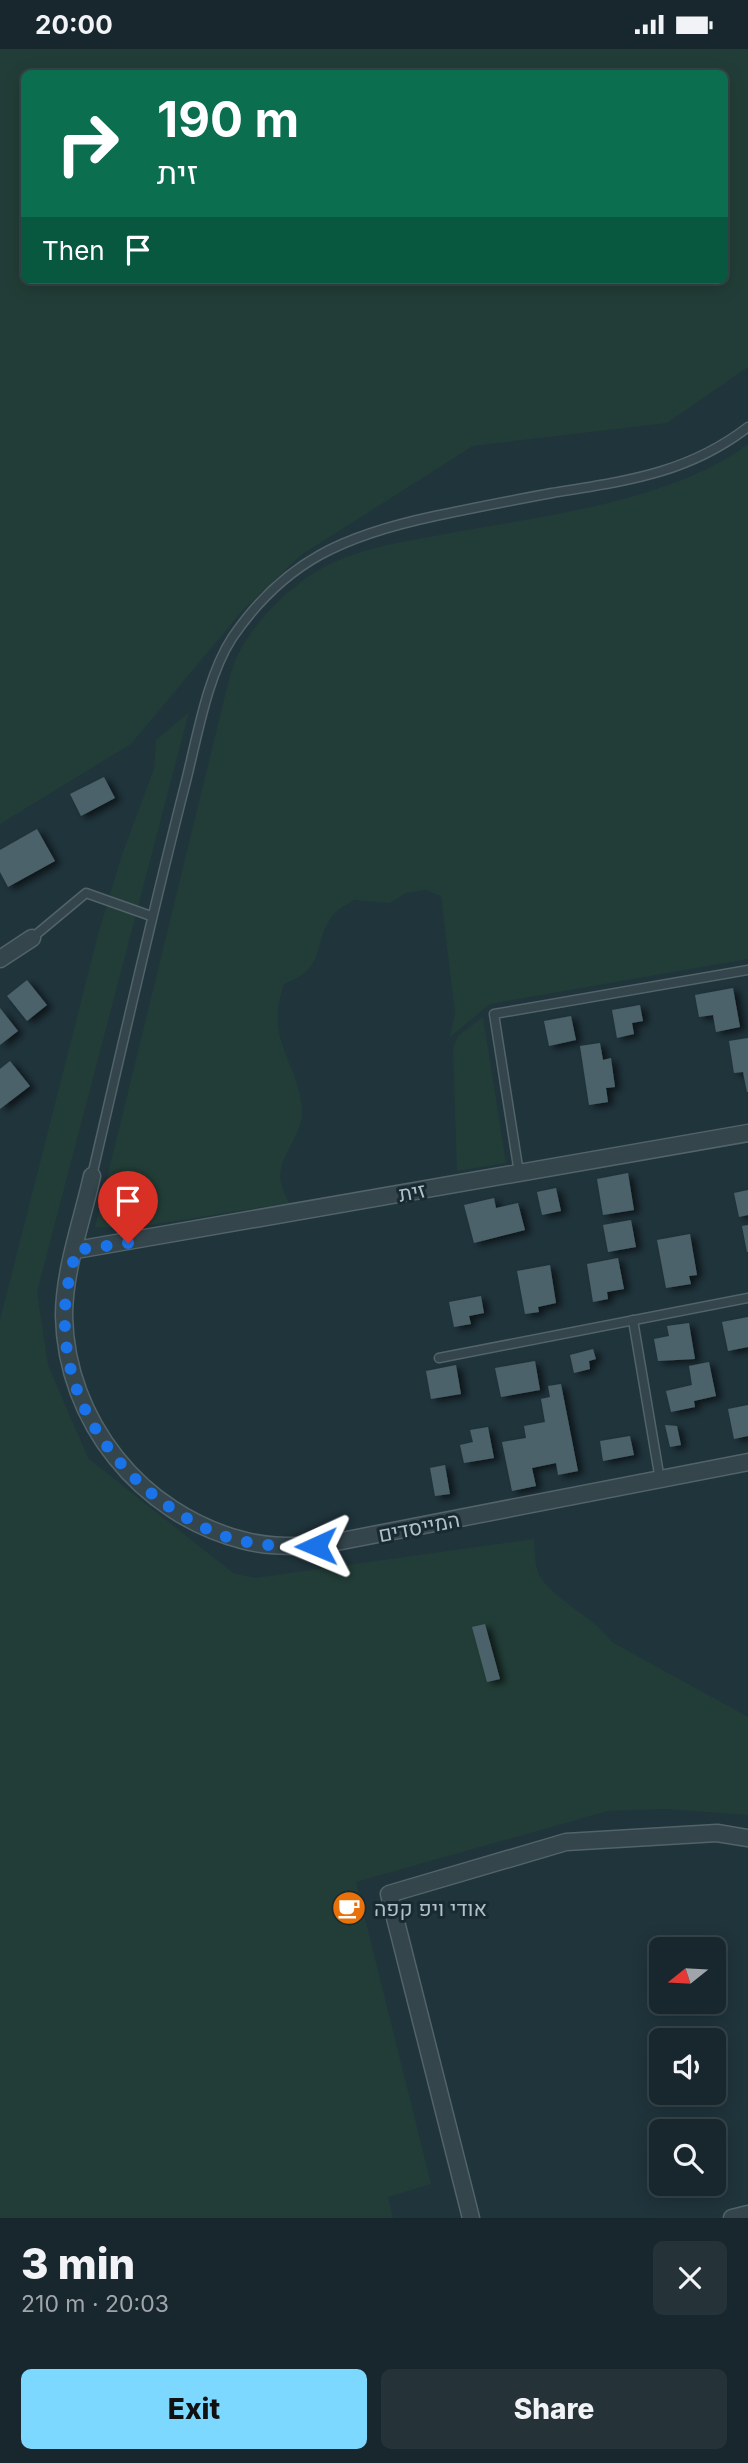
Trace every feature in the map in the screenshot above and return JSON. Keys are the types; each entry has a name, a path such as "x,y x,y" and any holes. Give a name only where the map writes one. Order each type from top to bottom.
{"street":[{"path":"0,959 32,937"},
{"name":"זית","path":"76,1250 748,1133"},
{"name":"המייסדים","path":"92,1176 64,1314 70,1367 83,1406 107,1447 132,1477 179,1512 212,1531 276,1547 316,1546 748,1462"},
{"path":"471,2218 389,1894 566,1842 717,1833 748,1838"},
{"path":"732,2218 748,2214"}],"lane":[{"path":"92,1176 151,916 206,708 223,656 248,619 294,571 321,552 389,526 664,472 717,449 748,427"},
{"path":"32,937 86,893 151,916"},
{"path":"519,1174 494,1014 748,969"},
{"path":"439,1358 748,1298"},
{"path":"633,1320 660,1480"}],"green space":[{"path":"0,49 748,49 748,367 667,423 473,446 301,555 243,610 131,744 0,824"},
{"path":"748,444 748,959 490,1004 450,1037 455,1013 441,896 426,890 406,893 390,903 354,900 338,910 328,922 314,961 299,977 284,984 279,1004 280,1036 295,1077 302,1110 299,1128 282,1164 282,1185 289,1203 131,1228 95,1227 233,665 246,640 266,614 304,579 357,553 555,514 640,494 679,481 716,464"},
{"path":"189,712 37,1292 48,1365 88,1458 233,1573 255,1578 534,1539 536,1566 543,1581 596,1625 612,1642 748,1717 748,1815 666,1809 608,1811 356,1882 431,2184 388,2197 393,2218 0,2218 0,1320 99,931 122,855 154,769 156,740"},
{"path":"483,1017 506,1163 457,1171 453,1048 458,1036"}],"building":[{"path":"104,777 115,798 81,816 70,794"},
{"path":"37,829 55,861 8,887 0,872 0,850"},
{"path":"27,980 47,1005 27,1021 7,996"},
{"path":"733,988 740,1027 716,1032 713,1015 699,1017 695,995"},
{"path":"640,1005 643,1021 632,1023 634,1034 617,1038 612,1010"},
{"path":"0,1008 18,1031 0,1045"},
{"path":"571,1016 576,1040 549,1046 544,1021"},
{"path":"748,1038 747,1092 743,1072 734,1073 729,1041"},
{"path":"600,1043 603,1060 611,1058 615,1087 606,1088 608,1102 589,1105 580,1046"},
{"path":"10,1061 30,1086 0,1109 0,1069"},
{"path":"628,1173 634,1210 603,1215 597,1179"},
{"path":"556,1188 561,1211 542,1215 537,1192"},
{"path":"748,1190 748,1215 739,1217 734,1193"},
{"path":"494,1198 496,1208 518,1203 525,1230 474,1243 464,1205"},
{"path":"631,1220 636,1247 608,1252 603,1225"},
{"path":"748,1225 748,1252 747,1252 742,1226"},
{"path":"690,1234 697,1275 689,1276 691,1284 666,1288 657,1240"},
{"path":"618,1258 624,1289 607,1292 608,1299 593,1302 587,1264"},
{"path":"550,1265 556,1303 538,1307 539,1312 525,1314 517,1271"},
{"path":"481,1296 484,1313 469,1316 471,1324 454,1327 449,1302"},
{"path":"748,1317 748,1347 728,1351 722,1322"},
{"path":"689,1323 695,1359 658,1361 654,1339 669,1336 667,1326"},
{"path":"593,1349 596,1359 589,1361 590,1369 574,1373 570,1355"},
{"path":"535,1361 540,1390 501,1397 495,1368"},
{"path":"709,1362 716,1396 694,1401 695,1407 671,1412 666,1391 692,1385 689,1366"},
{"path":"456,1365 461,1394 431,1399 426,1371"},
{"path":"561,1384 578,1471 558,1475 556,1463 532,1468 536,1486 512,1491 502,1442 526,1438 524,1426 545,1422 541,1399 550,1397 548,1386"},
{"path":"748,1405 748,1436 734,1439 728,1409"},
{"path":"665,1425 677,1426 681,1445 670,1447"},
{"path":"488,1427 494,1458 464,1463 460,1445 473,1442 470,1430"},
{"path":"630,1436 634,1455 603,1461 600,1441"},
{"path":"445,1465 450,1494 435,1496 430,1468"},
{"path":"485,1624 500,1679 487,1682 472,1627"}],"place":[{"name":"אודי ויפ קפה","path":"349,1908"}],"route":[{"path":"128,1243 76,1250 66,1291 65,1335 70,1367 78,1394 94,1428 113,1456 132,1477 153,1495 212,1531 243,1541 276,1547 316,1546"}]}
